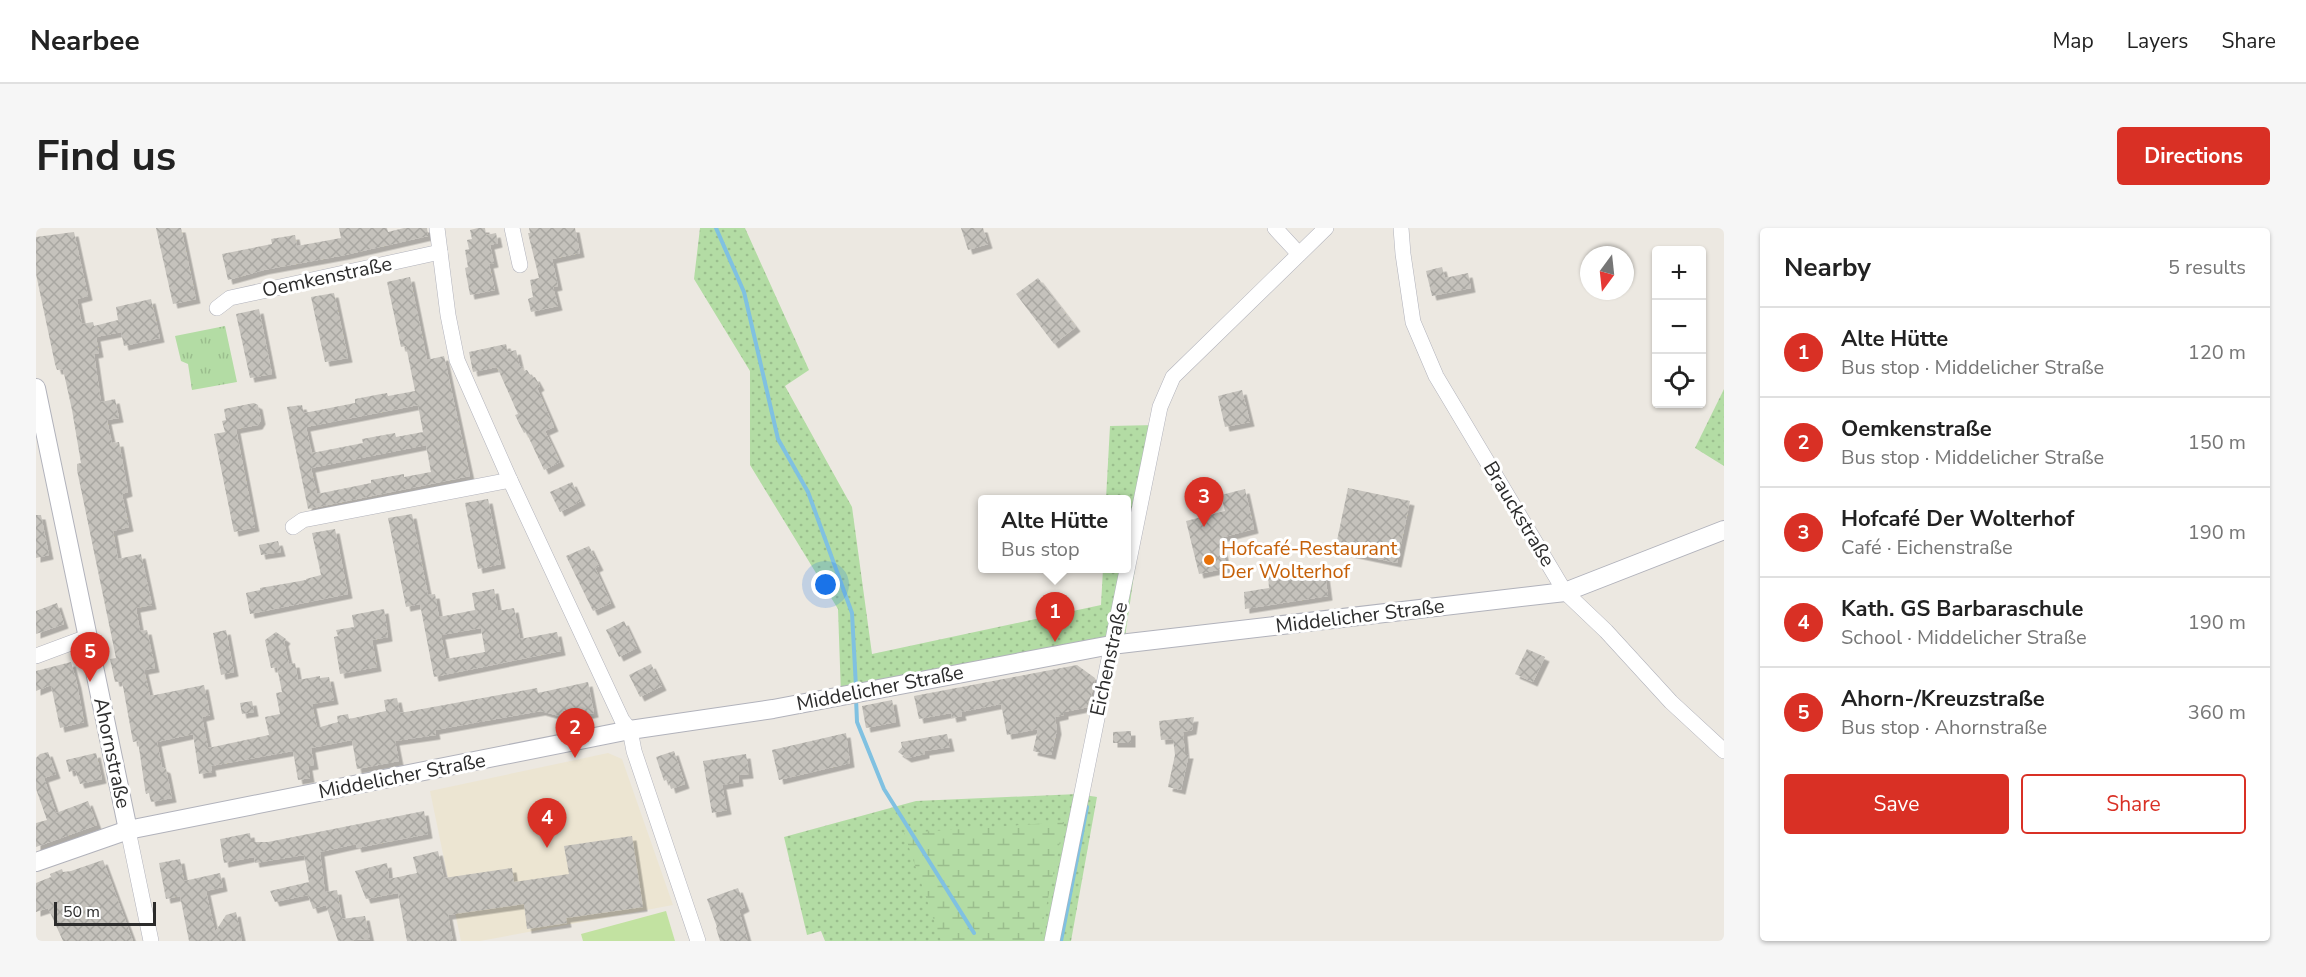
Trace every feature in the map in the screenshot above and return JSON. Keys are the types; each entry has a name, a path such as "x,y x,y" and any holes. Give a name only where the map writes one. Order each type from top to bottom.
{"street":[{"path":"437,228 448,315 458,360 510,480 622,720 630,730 634,751 698,941"},
{"path":"512,228 520,265"},
{"path":"1275,228 1299,254"},
{"name":"Eichenstraße","path":"1131,556 1160,407 1173,377 1326,228"},
{"name":"Brauckstraße","path":"1401,228 1413,322 1436,376 1565,592 1606,631 1671,702 1724,752"},
{"name":"Oemkenstraße","path":"217,308 230,298 440,252"},
{"name":"Ahornstraße","path":"36,388 151,941"},
{"path":"292,527 303,520 510,480"},
{"name":"Middelicher Straße","path":"36,862 128,830 630,730 773,709 1111,645 1565,592 1724,530"},
{"name":"Eichenstraße","path":"1052,941 1111,645 1116,633 1128,573"},
{"path":"36,656 87,637"}],"shaded area":[{"path":"608,753 622,759 673,905 480,941 461,941 430,791"}],"green space":[{"path":"700,228 745,228 809,370 785,386 852,507 872,654 1101,605 1103,573 1131,573 1131,495 1106,495 1110,426 1156,425 1125,637 841,695 838,609 750,465 750,371 694,279"},
{"path":"225,326 237,382 192,390 188,364 181,361 175,336"},
{"path":"1724,389 1724,466 1695,448"},
{"path":"1078,794 1097,797 1071,941 825,941 821,931 807,935 784,837 916,801"},
{"path":"1064,822 1039,941 941,941 904,833"},
{"path":"666,911 675,941 583,941 581,934"}],"building":[{"path":"156,228 181,228 196,299 173,304"},
{"path":"339,228 387,228 388,232 404,228 427,228 428,236 264,270 228,280 222,254 272,244 271,239 295,235 297,246 341,238"},
{"path":"485,228 486,235 496,233 498,243 490,245 494,263 489,264 495,290 470,295 465,268 468,267 465,250 469,249 467,240 472,239 470,230"},
{"path":"529,228 575,228 580,253 552,259 558,286 553,287 558,306 531,312 528,299 533,297 530,280 539,278 528,233 530,233"},
{"path":"961,228 983,228 988,244 968,250"},
{"path":"74,232 88,296 77,299 82,324 93,322 94,326 118,320 116,307 151,299 160,338 124,346 121,332 96,337 99,353 94,354 101,402 115,399 119,418 107,420 112,443 119,442 128,492 122,494 129,527 113,531 118,559 141,554 152,605 136,608 140,631 147,630 155,668 144,670 150,696 204,685 210,715 202,717 208,748 269,735 265,717 280,714 276,693 282,692 277,667 271,668 265,640 276,632 286,639 284,642 289,664 295,663 298,680 320,676 320,678 329,677 334,700 312,704 317,728 338,722 337,716 348,714 349,719 386,711 384,700 397,698 400,713 537,688 538,693 588,682 594,713 560,720 559,716 541,711 435,730 436,735 395,741 399,761 357,769 352,740 311,748 314,765 308,766 310,778 298,780 293,751 211,766 212,772 199,774 193,734 157,742 172,798 151,802 149,793 146,794 138,741 133,742 122,681 115,682 110,659 116,658 77,470 77,464 81,463 72,410 63,369 57,370 55,364 36,274 36,237"},
{"path":"1442,267 1445,278 1468,273 1471,288 1432,296 1426,271"},
{"path":"410,277 427,360 444,356 470,476 308,509 287,407 302,405 304,413 355,403 355,399 415,391 406,346 401,347 387,282","holes":["418,405 423,432 396,437 395,433 362,439 363,443 312,453 306,427","426,445 431,472 371,480 371,483 317,494 311,468"]},
{"path":"1038,278 1076,327 1054,344 1016,294"},
{"path":"334,293 348,358 325,362 311,297"},
{"path":"259,309 272,374 250,378 236,314"},
{"path":"506,344 508,352 516,350 520,367 522,366 524,371 527,370 532,378 535,377 540,386 537,388 554,427 545,431 560,462 544,470 526,432 524,433 515,415 518,414 497,367 473,372 469,352"},
{"path":"1242,390 1250,422 1225,427 1218,396"},
{"path":"254,403 258,405 261,420 258,425 236,429 255,527 234,532 214,434 225,432 222,421 226,420 224,409"},
{"path":"572,482 581,501 560,512 550,492"},
{"path":"1348,488 1410,501 1397,563 1335,550"},
{"path":"1245,489 1254,529 1220,538 1227,568 1199,574 1186,521 1225,511 1221,495"},
{"path":"488,499 501,564 478,569 465,503"},
{"path":"412,514 428,595 435,594 439,617 475,610 472,593 494,589 498,611 514,608 520,639 557,632 561,651 434,677 420,604 406,607 388,518","holes":["481,628 485,652 446,659 441,635"]},
{"path":"36,515 41,515 49,555 36,558"},
{"path":"335,529 348,594 250,614 246,593 321,575 312,533"},
{"path":"278,541 281,552 261,555 259,545"},
{"path":"589,546 599,566 595,568 611,603 593,611 566,556"},
{"path":"1324,566 1328,596 1245,609 1244,592 1269,588 1268,574"},
{"path":"57,603 64,624 36,634 36,611"},
{"path":"384,609 388,637 372,640 377,667 340,674 334,637 338,636 336,630 354,627 352,615"},
{"path":"624,621 637,648 619,657 606,630"},
{"path":"226,630 234,672 221,675 213,633"},
{"path":"1527,649 1545,657 1533,682 1515,674"},
{"path":"71,662 84,722 60,728 51,685 36,691 36,671"},
{"path":"651,664 662,686 640,697 629,675"},
{"path":"1077,665 1095,678 1089,707 1064,712 1064,715 1055,717 1057,730 1051,755 1033,751 1038,729 1007,735 1001,704 961,712 962,716 952,718 951,713 919,719 914,696"},
{"path":"892,700 896,722 866,728 862,706"},
{"path":"252,701 254,712 242,714 240,703"},
{"path":"1194,717 1192,730 1183,732 1185,754 1189,754 1181,790 1168,787 1175,755 1173,739 1161,740 1159,721"},
{"path":"1131,731 1131,743 1113,743 1113,732"},
{"path":"846,733 850,763 779,780 772,750"},
{"path":"947,734 950,747 925,751 925,754 907,758 898,752 902,747 901,742"},
{"path":"674,751 685,784 671,789 668,779 664,781 656,757"},
{"path":"48,752 56,774 44,778 56,813 88,801 97,825 36,847 36,823 47,820 36,789 36,758"},
{"path":"96,753 102,779 80,784 75,770 69,772 66,760"},
{"path":"746,754 749,774 738,775 739,782 722,785 727,810 712,813 703,761"},
{"path":"424,811 428,834 357,848 356,844 320,852 325,892 337,890 342,919 365,916 370,939 338,941 326,905 313,909 308,895 275,902 270,891 309,882 304,855 255,863 254,857 224,863 220,839 250,833 251,842 268,842"},
{"path":"632,836 643,907 566,918 567,923 527,929 524,904 448,915 453,941 407,941 398,893 366,899 355,871 387,863 389,879 417,873 413,857 438,851 444,878 512,868 514,882 569,874 564,846"},
{"path":"180,859 184,881 220,873 223,887 206,891 215,932 226,915 236,912 242,941 189,941 180,896 166,899 159,863"},
{"path":"103,860 133,941 63,941 48,908 36,912 36,883 51,877 50,874 62,869 63,872 71,871"},
{"path":"738,888 745,907 739,910 748,941 720,941 707,899"}],"waterway":[{"path":"716,228 744,292 778,439 808,492 852,613 856,687"},
{"path":"856,698 857,722 884,789 974,933"},
{"path":"1061,941 1087,807"}],"place":[{"name":"Hofcafé Der Wolterhof","path":"1204,527"},
{"name":"Hofcafé-Restaurant Der Wolterhof","path":"1209,560"},
{"name":"Alte Hütte","path":"1055,642"},
{"name":"Ahorn-/Kreuzstraße","path":"90,682"},
{"name":"Oemkenstraße","path":"575,758"},
{"name":"Kath. GS Barbaraschule","path":"547,848"}]}
